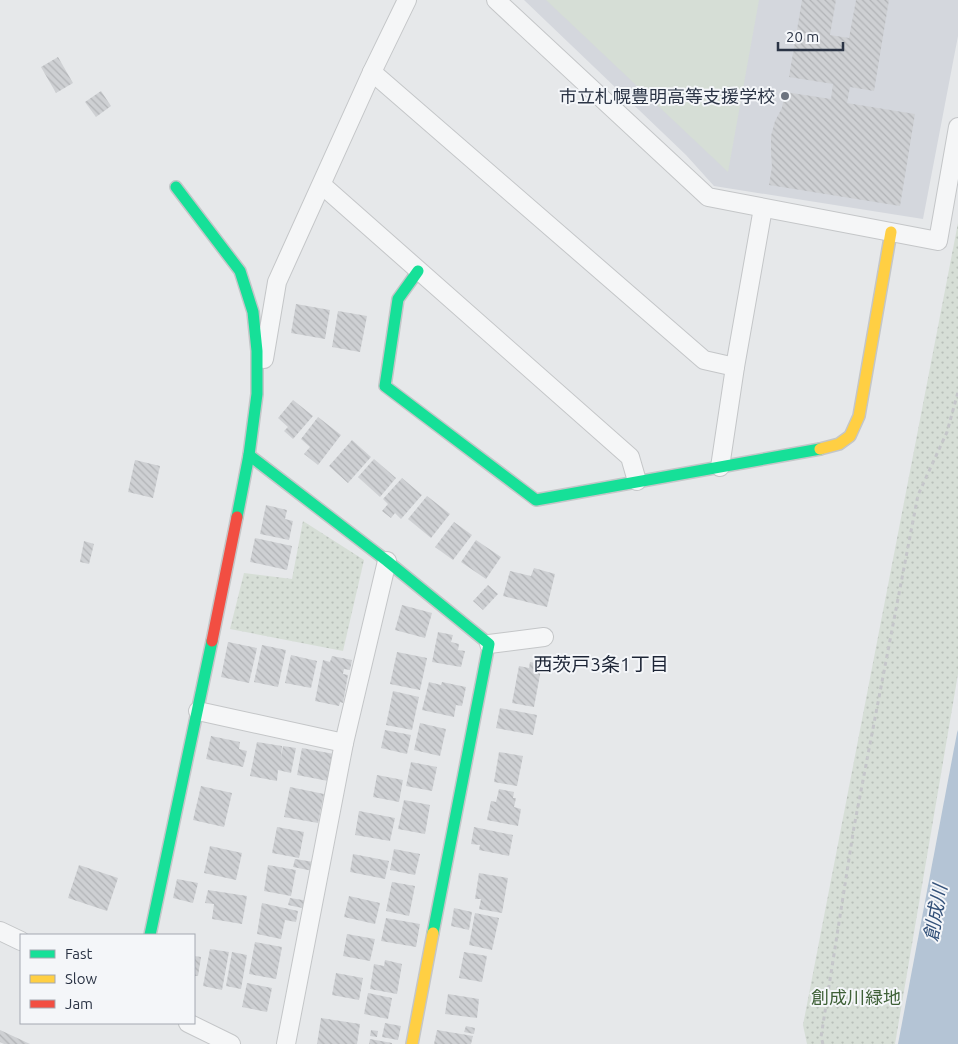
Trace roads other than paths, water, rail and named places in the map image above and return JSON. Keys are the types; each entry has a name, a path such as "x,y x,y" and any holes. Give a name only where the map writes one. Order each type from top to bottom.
{"street":[{"path":"150,934 198,711 249,455 257,394 277,282 372,72 407,0"},
{"path":"496,0 708,198 938,241 958,127"},
{"path":"372,72 704,360 735,367"},
{"path":"322,185 630,457 637,481"},
{"path":"176,187 240,271 253,312 257,351 257,394"},
{"path":"720,467 735,367 763,208"},
{"path":"418,271 398,299 386,386 536,500 815,450 839,444 850,436 859,416 891,232"},
{"path":"249,455 489,644 544,637"},
{"path":"286,1044 344,743 386,561"},
{"path":"412,1044 489,644"},
{"path":"198,711 344,743"},
{"path":"0,931 20,941"},
{"path":"190,1024 231,1044"}],"water":[{"name":"創成川","path":"958,730 958,1044 898,1044 957,733"}],"place":[{"name":"市立札幌豊明高等支援学校","path":"785,96"}],"district":[{"name":"西茨戸3条1丁目","path":"601,664"}],"park label":[{"name":"創成川緑地","path":"856,997"}]}
